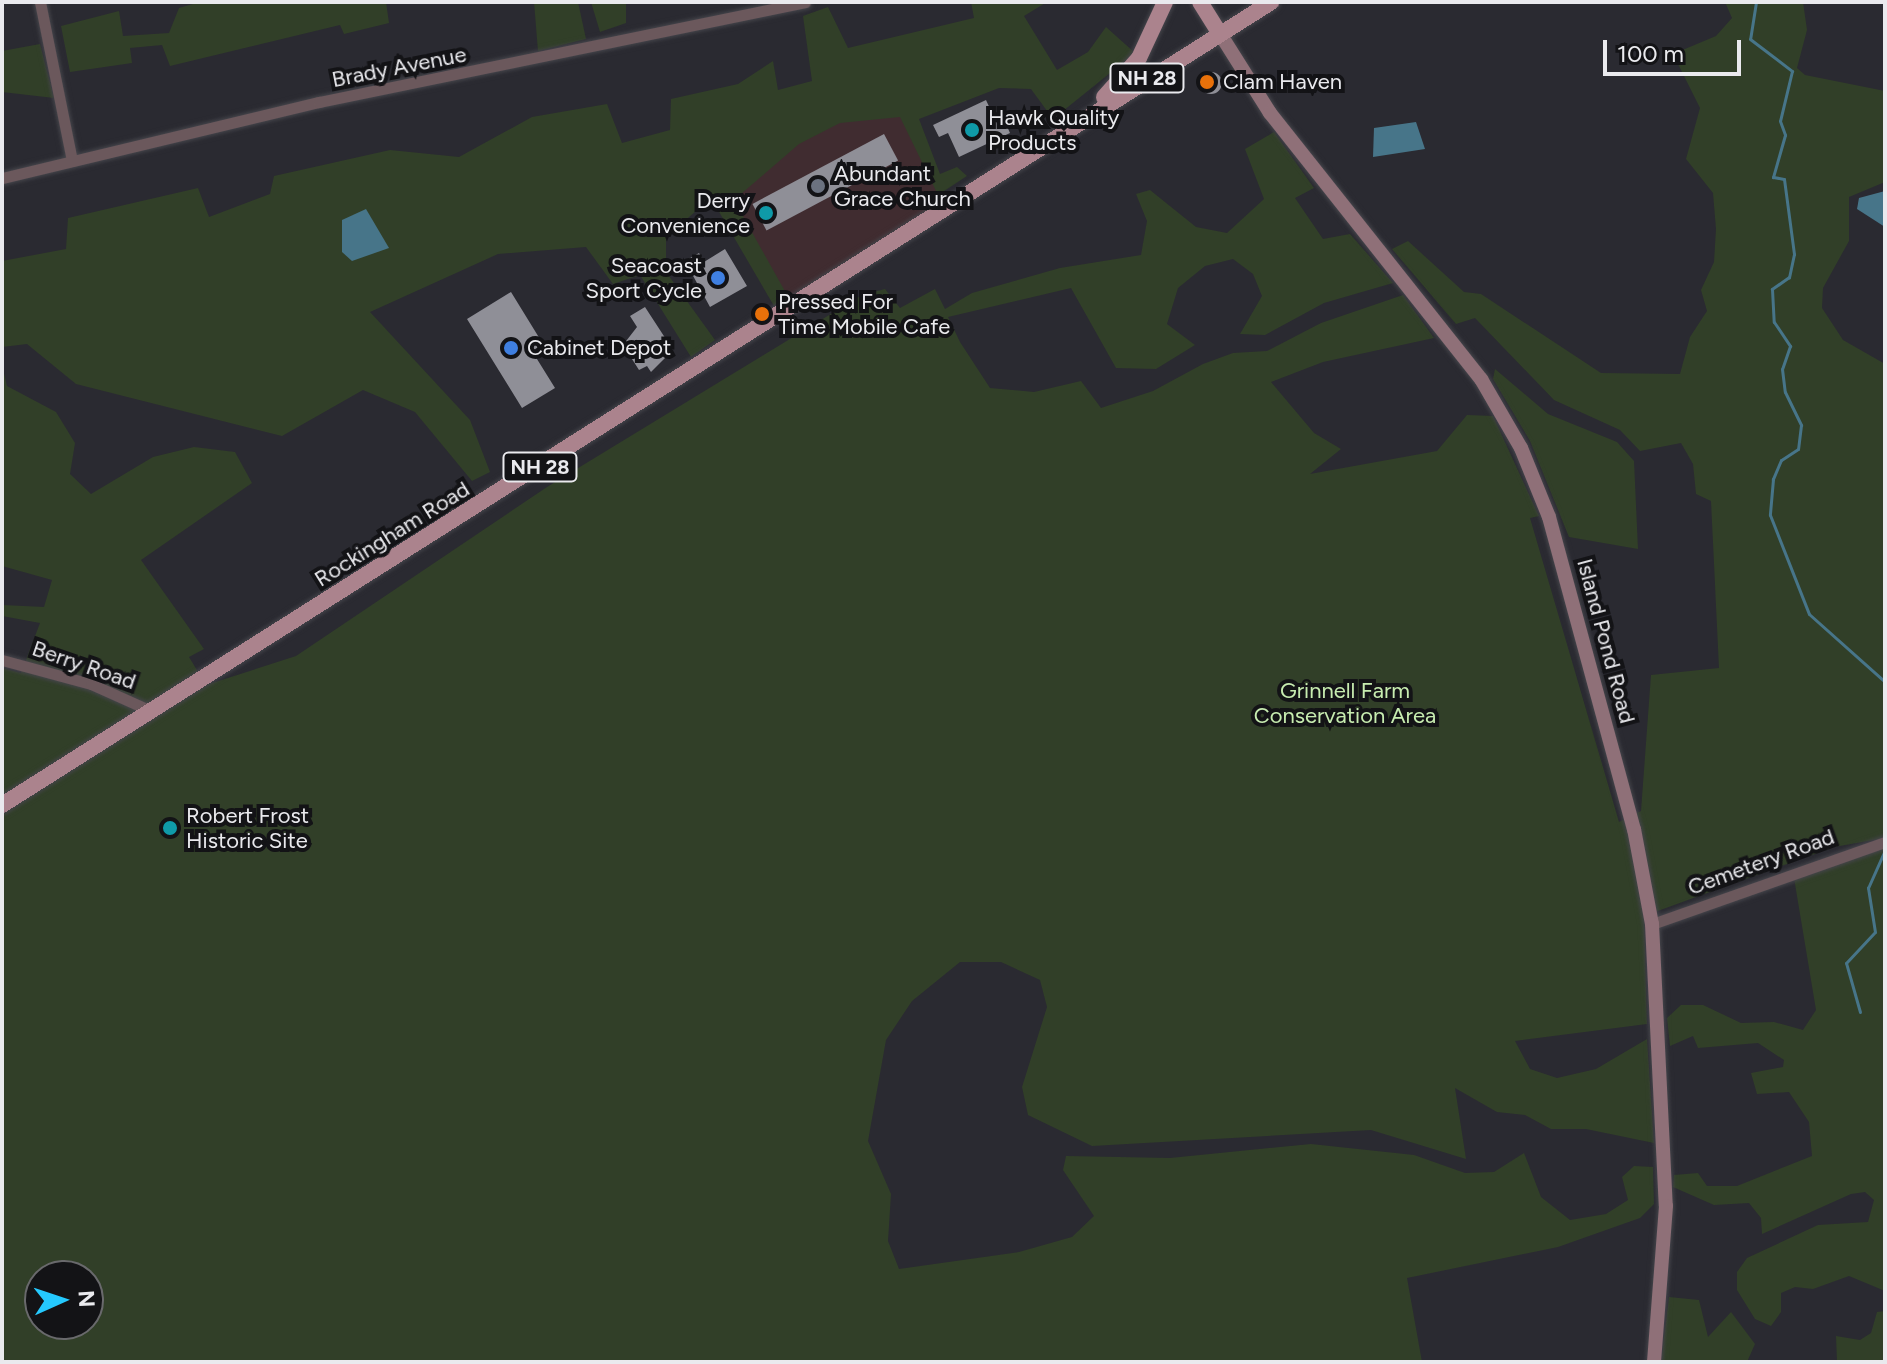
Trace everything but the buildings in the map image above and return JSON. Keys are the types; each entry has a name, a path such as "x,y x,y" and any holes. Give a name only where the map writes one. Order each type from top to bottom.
{"main road":[{"name":"NH 28","path":"1075,124 1134,64 1165,2"},
{"path":"1200,2 1219,32"},
{"name":"Rockingham Road","path":"2,805 764,327 1075,124 1271,2"}],"street":[{"path":"40,2 72,161"},
{"name":"Brady Avenue","path":"2,178 319,102 805,2"},
{"name":"Island Pond Road","path":"1219,32 1278,123 1462,353 1521,448 1559,551 1638,843 1652,924 1666,1206 1654,1362"},
{"name":"Berry Road","path":"2,660 91,684 151,711"},
{"name":"Cemetery Road","path":"1652,924 1885,842"}],"shaded area":[{"path":"886,71 946,199 778,308 699,161"}],"green space":[{"path":"200,2 386,2 389,23 344,34 340,25 170,66 162,45 130,48 132,63 70,72 61,26 119,11 123,36 169,33 179,8"},
{"path":"534,2 578,2 586,39 538,51"},
{"path":"591,2 626,2 626,23 600,32"},
{"path":"971,2 1047,2 1024,16 1057,70 1088,52 1106,27 1135,53 1053,119 1031,89 999,88 919,119 940,174 957,167 967,176 938,195 900,117 840,123 799,144 734,200 786,293 774,306 711,198 666,237 666,272 715,340 691,357 640,275 613,284 586,247 498,254 370,312 470,420 490,472 472,481 415,412 363,390 282,436 76,384 27,344 2,347 2,261 66,249 68,218 198,188 209,217 270,194 274,176 390,150 459,157 532,117 607,104 622,143 670,130 671,99 738,84 773,61 778,90 812,81 803,16 828,7 848,48 974,18"},
{"name":"Grinnell Farm Conservation Area","path":"1725,2 1803,2 1807,30 1797,68 1805,75 1885,91 1885,182 1849,197 1849,241 1823,288 1822,308 1843,340 1885,364 1885,838 1834,847 1644,916 1647,1024 1515,1041 1530,1069 1557,1078 1596,1069 1647,1039 1654,1143 1586,1129 1551,1129 1525,1115 1497,1112 1455,1088 1466,1159 1371,1130 1092,1146 1028,1115 1022,1087 1047,1007 1040,980 1001,962 960,962 912,1001 886,1040 868,1141 891,1194 888,1241 899,1269 1019,1252 1072,1237 1094,1216 1063,1170 1066,1156 1170,1158 1311,1144 1414,1155 1465,1173 1494,1172 1524,1153 1541,1197 1570,1220 1606,1214 1628,1200 1622,1177 1634,1166 1653,1167 1654,1204 1640,1218 1558,1247 1407,1278 1422,1362 2,1362 2,668 21,673 40,623 2,616 2,605 44,607 52,580 2,566 2,365 7,386 56,412 75,443 70,474 91,494 153,457 194,447 235,452 252,483 141,560 204,649 189,657 206,685 296,656 547,487 862,295 885,289 900,308 935,289 945,309 972,293 1060,268 1141,255 1147,221 1136,194 1150,190 1196,227 1227,233 1264,199 1245,149 1274,132 1314,188 1295,198 1323,239 1350,234 1393,283 1324,303 1265,335 1240,334 1262,296 1253,274 1233,259 1205,266 1178,288 1167,324 1195,345 1156,369 1116,368 1071,288 948,317 960,342 990,388 1034,392 1081,381 1101,408 1153,391 1203,364 1233,353 1267,351 1321,323 1403,295 1434,338 1323,362 1271,382 1314,433 1341,449 1310,474 1437,451 1467,415 1493,416 1539,516 1530,518 1619,822 1641,811 1651,675 1719,668 1711,501 1696,494 1693,464 1681,443 1640,451 1620,430 1554,400 1475,318 1456,324 1392,249 1408,241 1464,292 1481,294 1601,373 1680,374 1690,337 1707,311 1701,290 1714,262 1716,229 1713,193 1686,159 1700,108 1673,54 1716,36 1732,18"},
{"path":"40,44 54,98 2,92 2,51"},
{"path":"1495,369 1548,414 1617,442 1634,461 1638,549 1569,537 1530,441 1493,379"},
{"path":"1885,847 1885,1291 1849,1276 1813,1289 1795,1287 1781,1293 1781,1312 1771,1326 1755,1319 1737,1290 1737,1272 1747,1258 1818,1225 1868,1222 1874,1200 1865,1192 1851,1194 1762,1234 1761,1218 1749,1203 1714,1205 1673,1187 1674,1175 1698,1173 1707,1186 1737,1186 1812,1156 1809,1122 1789,1092 1757,1094 1751,1073 1783,1067 1784,1060 1758,1043 1698,1048 1693,1036 1670,1046 1667,1018 1681,1005 1703,1005 1741,1023 1774,1022 1803,1030 1816,1010 1794,878"},
{"path":"1669,1297 1699,1300 1708,1337 1731,1312 1755,1344 1747,1362 1661,1362"},
{"path":"1885,1311 1885,1362 1837,1362 1836,1336 1860,1340 1871,1333 1877,1312"}],"water":[{"path":"1416,122 1425,149 1373,157 1374,128"},
{"path":"1885,191 1885,227 1857,209 1859,198"},
{"path":"366,209 389,248 352,261 342,252 342,220"}],"waterway":[{"path":"1756,2 1750,39 1792,71 1780,121 1785,135 1773,177 1784,179 1794,254 1789,277 1772,289 1774,322 1790,346 1782,369 1785,392 1801,425 1798,449 1781,460 1773,479 1770,515 1809,614 1885,682"},
{"path":"1860,1012 1846,963 1875,932 1868,888 1884,852"}],"place":[{"name":"Clam Haven","path":"1207,82"},
{"name":"Hawk Quality Products","path":"972,130"},
{"name":"Abundant Grace Church","path":"818,186"},
{"name":"Derry Convenience","path":"766,213"},
{"name":"Seacoast Sport Cycle","path":"718,278"},
{"name":"Pressed For Time Mobile Cafe","path":"762,314"},
{"name":"Cabinet Depot","path":"511,348"},
{"name":"Robert Frost Historic Site","path":"170,828"}]}
